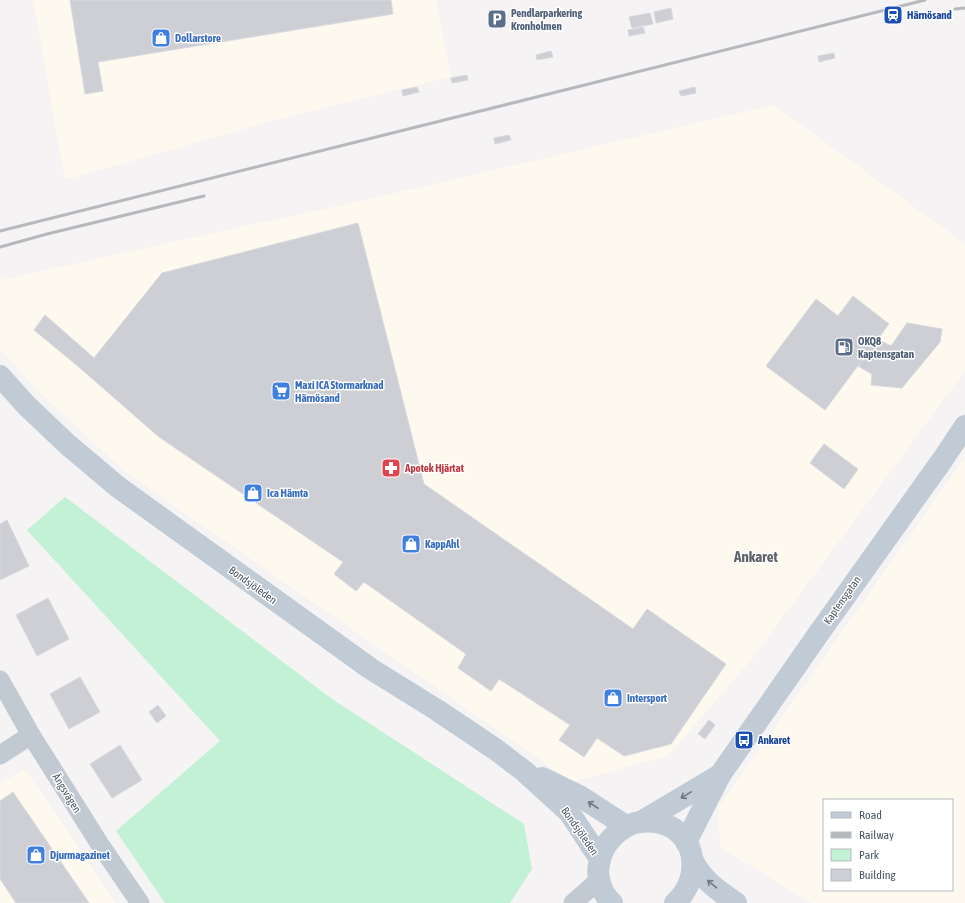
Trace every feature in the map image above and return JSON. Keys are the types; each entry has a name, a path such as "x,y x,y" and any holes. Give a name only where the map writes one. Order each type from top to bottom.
{"main road":[{"name":"Bondsjöleden","path":"0,376 27,406 67,444 118,487 371,668 442,713 495,749 524,771 569,812 599,869 601,887 612,903"},
{"name":"Kaptensgatan","path":"675,903 682,896 692,877 690,851 720,775 965,426"},
{"name":"Bondsjöleden","path":"524,771 547,780 633,824"},
{"name":"Kaptensgatan","path":"599,869 604,848 612,837 720,775"},
{"path":"633,824 649,821 665,824 675,830 681,835 690,851 697,869 704,878 736,903"}],"street":[{"name":"Ängsvägen","path":"0,680 30,735 99,843 140,903"},
{"path":"0,755 30,735"},
{"path":"573,903 599,869"}],"shaded area":[{"path":"33,0 436,0 451,77 275,120 65,180"},
{"path":"774,105 965,244 965,371 755,655 668,756 572,782 124,471 38,391 0,349 0,280 369,199"},
{"path":"965,457 965,903 811,903 720,847 718,808"},
{"path":"25,769 115,903 0,903 0,783"}],"green space":[{"path":"65,497 332,699 524,824 532,869 510,903 165,903 116,831 220,741 27,530"}],"building":[{"name":"Dollarstore","path":"70,0 391,0 393,14 98,62 103,91 85,94"},
{"path":"671,8 673,19 656,23 654,12"},
{"path":"650,13 653,24 632,28 629,17"},
{"path":"643,27 645,33 629,36 628,30"},
{"path":"551,51 553,57 537,60 536,55"},
{"path":"834,53 835,58 819,62 818,56"},
{"path":"467,75 468,80 452,83 451,78"},
{"path":"417,87 419,92 403,96 402,90"},
{"path":"695,87 696,93 681,96 679,91"},
{"path":"509,135 511,140 495,144 494,138"},
{"path":"358,223 424,484 633,629 647,609 726,664 671,744 624,756 597,738 584,757 559,740 570,725 499,679 491,691 458,668 466,654 364,582 356,591 334,574 343,562 159,437 34,330 45,315 94,358 162,273"},
{"path":"853,296 889,324 825,410 766,366 816,299 838,316"},
{"path":"907,323 942,329 940,342 902,388 871,385 872,374 858,366 878,339 891,346"},
{"path":"824,444 858,469 844,489 810,463"},
{"path":"7,520 29,566 0,580 0,524"},
{"path":"48,598 69,639 37,656 16,615"},
{"path":"80,677 100,712 69,729 50,694"},
{"path":"158,705 166,716 157,723 149,712"},
{"path":"709,720 715,725 705,739 698,734"},
{"path":"120,745 142,780 112,798 90,764"},
{"path":"13,792 89,903 16,903 0,879 0,801"}],"railway":[{"path":"0,231 925,0"},
{"path":"955,9 965,8"},
{"path":"0,247 47,234 204,196"}],"place":[{"name":"Härnösand","path":"893,15"},
{"name":"Pendlarparkering Kronholmen","path":"497,19"},
{"name":"Dollarstore","path":"161,38"},
{"name":"OKQ8 Kaptensgatan","path":"844,347"},
{"name":"Maxi ICA Stormarknad Härnösand","path":"281,391"},
{"name":"Apotek Hjärtat","path":"391,468"},
{"name":"Ica Hämta","path":"253,493"},
{"name":"KappAhl","path":"411,544"},
{"name":"Intersport","path":"613,698"},
{"name":"Ankaret","path":"744,740"},
{"name":"Djurmagazinet","path":"36,855"}],"district":[{"name":"Ankaret","path":"756,557"}]}
